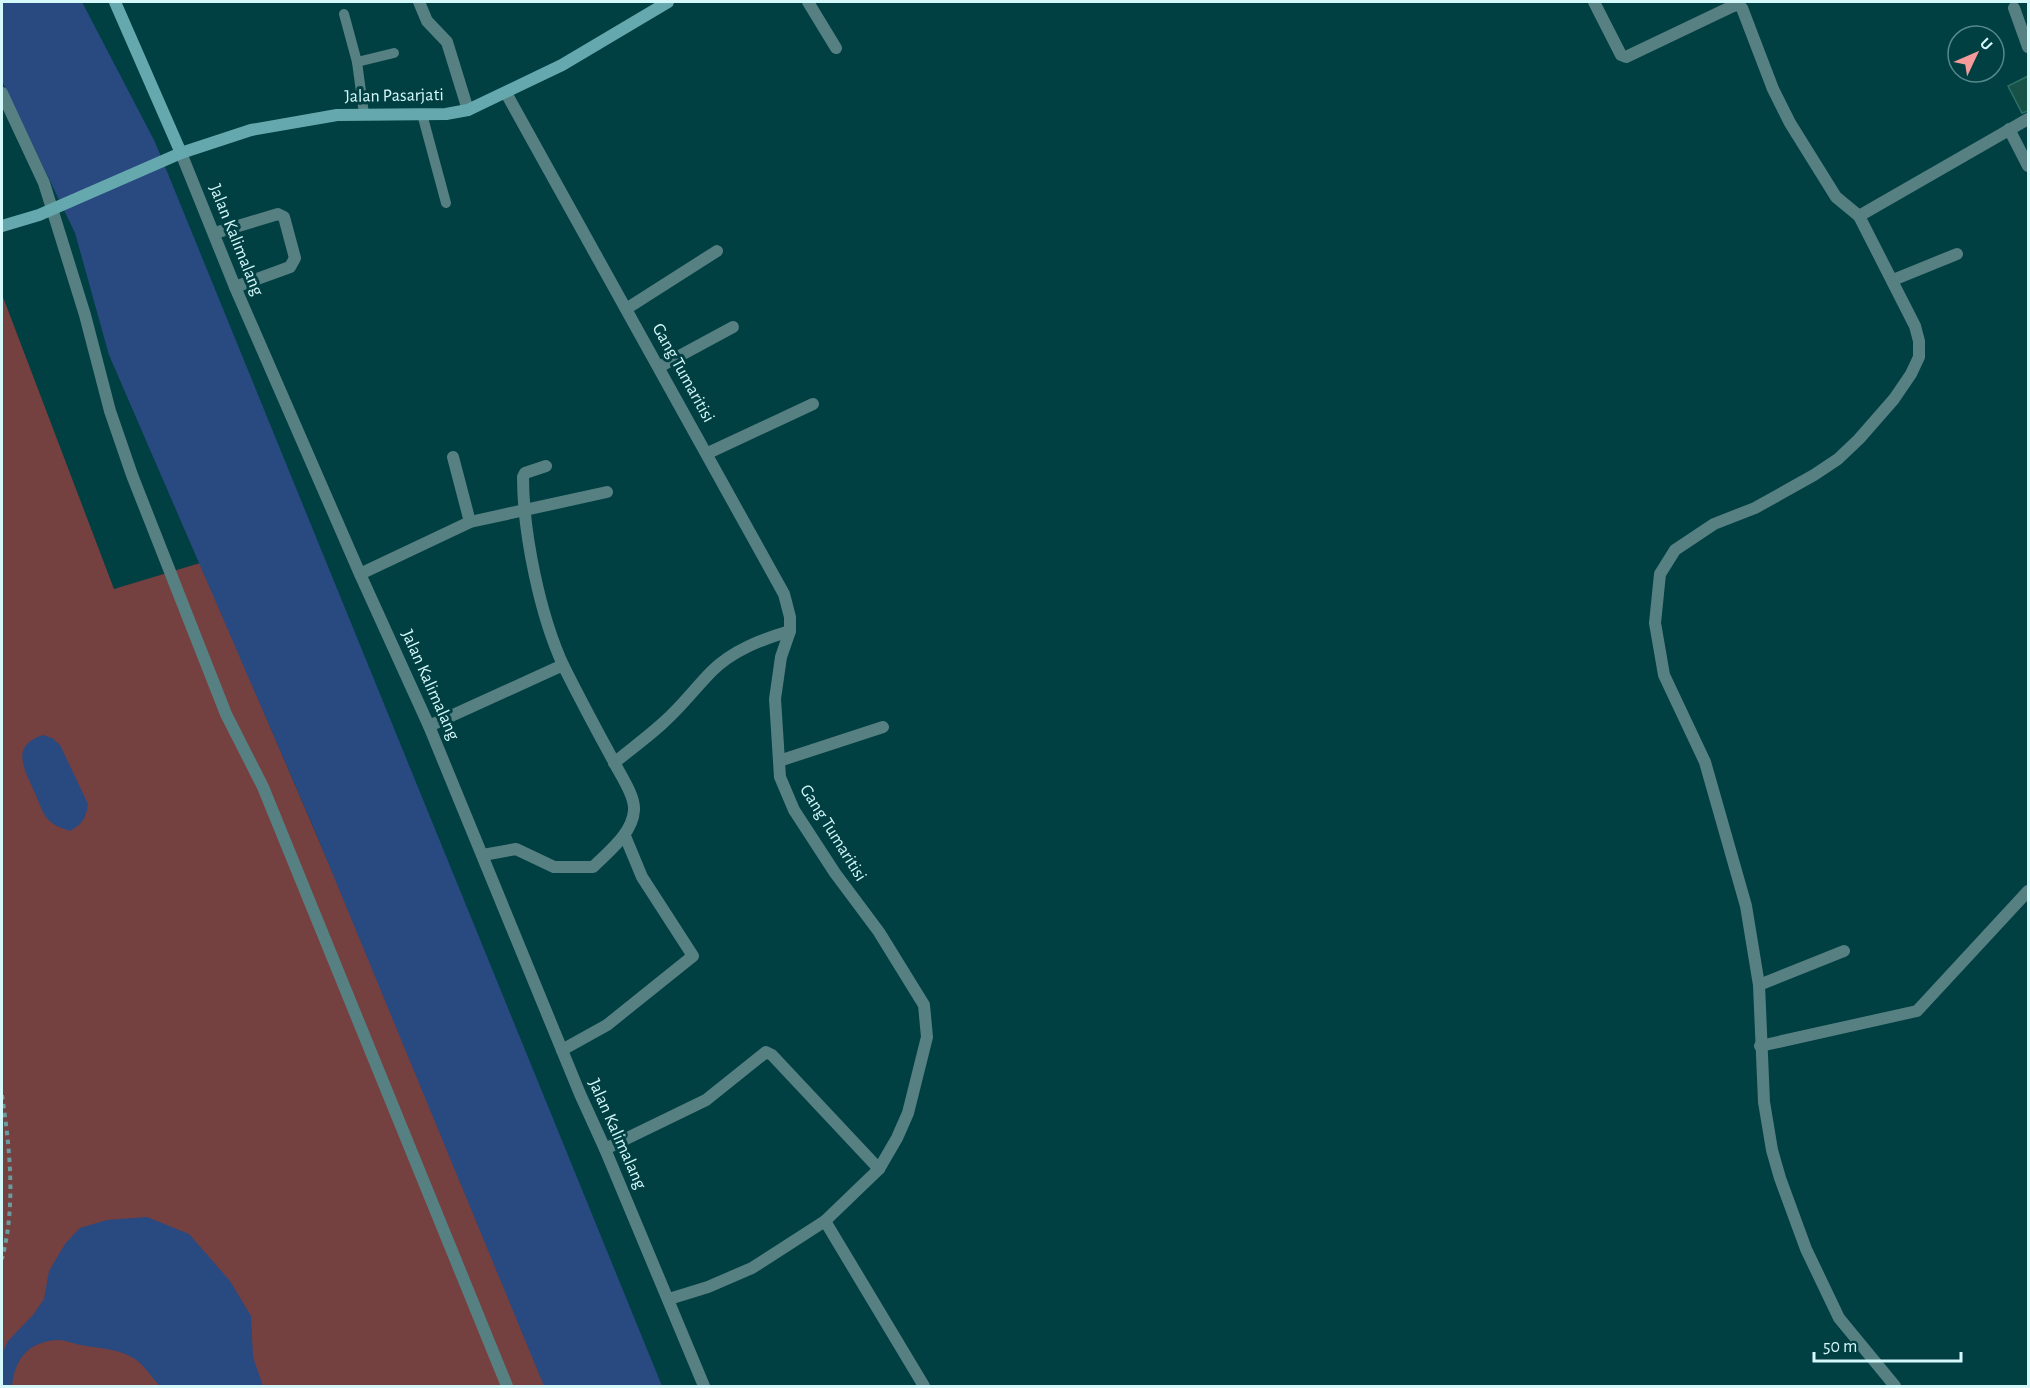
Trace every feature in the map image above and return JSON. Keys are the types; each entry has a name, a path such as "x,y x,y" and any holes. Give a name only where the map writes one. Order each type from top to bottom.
{"main road":[{"name":"Jalan Kalimalang","path":"115,2 176,155"},
{"name":"Jalan Pasarjati","path":"2,226 56,207 176,155 270,126 336,115 446,114 468,110 562,65 668,2"}],"street":[{"path":"419,2 427,21 447,42 468,110"},
{"path":"808,2 836,48"},
{"path":"1594,2 1621,55 1626,57 1738,3 1745,13 1773,89 1790,123 1836,197 1859,216 1893,280 1915,326 1919,341 1919,357 1911,374 1894,399 1838,459 1755,508 1714,524 1675,550 1660,574 1655,623 1664,675 1705,762 1746,906 1759,986 1764,1102 1772,1150 1806,1249 1839,1318 1895,1386"},
{"path":"2014,8 2028,47"},
{"path":"2,93 56,207 110,411 132,475 226,714 263,787 507,1386"},
{"name":"Gang Tumaritisi","path":"506,93 708,453 784,594 790,617 790,631 781,657 776,699 780,777 794,810 835,873 879,932 924,1005 927,1023 924,1055 908,1113 879,1169 825,1221 752,1268 715,1284 669,1299"},
{"path":"1859,216 2028,119"},
{"path":"2009,129 2028,166"},
{"name":"Jalan Kalimalang","path":"176,155 215,232 235,287 429,726 562,1050 704,1386"},
{"path":"215,232 278,214 284,217 295,258 293,264 235,287"},
{"path":"626,309 717,251"},
{"path":"1893,280 1957,254"},
{"path":"659,367 733,327"},
{"path":"708,453 813,404"},
{"path":"453,457 470,522"},
{"path":"483,855 516,849 554,867 593,867 625,836 634,808 627,785 563,665 534,574 524,509 525,473 546,466"},
{"path":"360,574 470,522 607,492"},
{"path":"614,763 663,723 723,662 760,640 790,631"},
{"path":"429,726 563,665"},
{"path":"779,761 883,727"},
{"path":"562,1050 607,1025 693,956 642,878 625,836"},
{"path":"1760,1046 1917,1011 2028,891"},
{"path":"1759,986 1844,951"},
{"path":"605,1149 706,1100 766,1053 772,1055 789,1072 879,1169"},
{"path":"825,1221 924,1386"}],"lane":[{"path":"344,14 357,62 364,114"},
{"path":"357,62 394,53"},
{"path":"422,114 446,203"}],"path":[{"path":"2,1095 9,1146 10,1190 8,1233 2,1259"}],"shaded area":[{"path":"2,297 114,589 200,563 410,1053 545,1386 2,1386"}],"water":[{"path":"2,2 82,2 155,142 662,1386 544,1386 315,831 109,355 75,233 2,81"},
{"path":"43,735 52,738 60,745 88,804 83,820 70,831 54,824 46,817 24,766 22,758 26,745"},
{"path":"147,1217 189,1234 230,1281 251,1316 253,1357 263,1386 160,1386 142,1365 129,1355 59,1340 39,1344 25,1353 16,1367 12,1386 2,1386 2,1354 8,1341 33,1315 44,1299 49,1271 65,1244 80,1228 107,1220"}],"building":[{"path":"2028,76 2028,111 2022,113 2008,86"}]}
